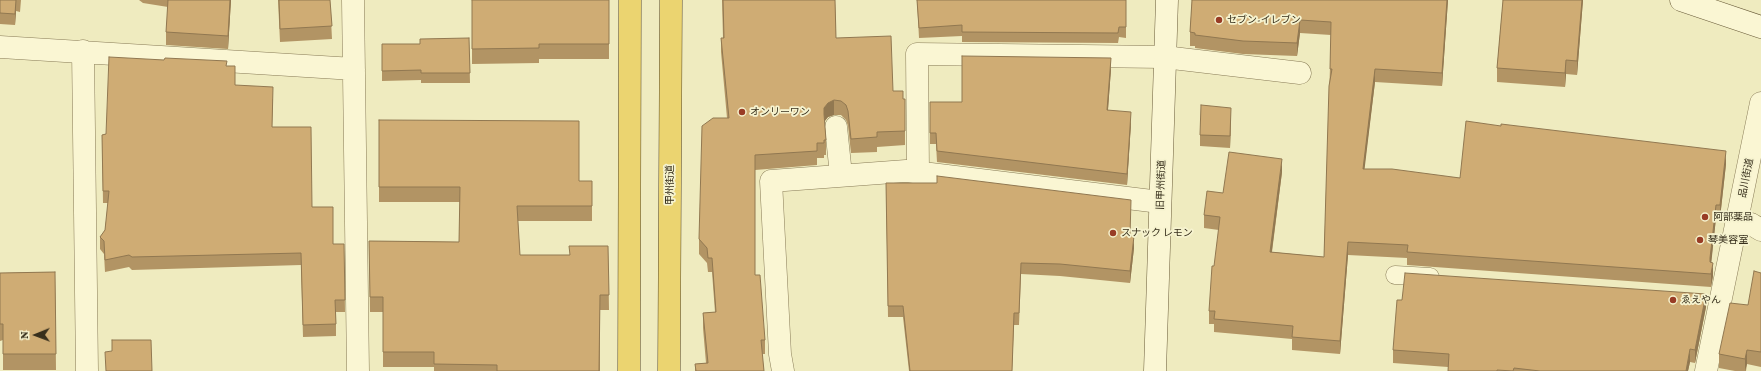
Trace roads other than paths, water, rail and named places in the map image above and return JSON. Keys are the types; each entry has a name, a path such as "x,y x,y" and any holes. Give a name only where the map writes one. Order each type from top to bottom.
{"highway":[{"path":"629,371 630,0"},
{"name":"甲州街道","path":"669,371 671,0"}],"street":[{"path":"353,0 358,371"},
{"name":"旧甲州街道","path":"1155,371 1167,0"},
{"path":"1681,0 1761,27"},
{"path":"0,47 354,69"},
{"path":"83,51 87,371"},
{"path":"918,172 916,54 1164,57 1300,73"},
{"name":"品川街道","path":"1706,371 1714,298 1737,221 1761,103"},
{"path":"836,127 841,176"},
{"path":"783,371 780,354 771,180 906,171 1160,202"},
{"path":"1737,221 1751,224 1761,230"}],"lane":[{"path":"1395,275 1450,279"}],"place":[{"name":"セブン-イレブン","path":"1219,20"},
{"name":"オンリーワン","path":"742,112"},
{"name":"阿部薬品","path":"1705,217"},
{"name":"スナック レモン","path":"1113,233"},
{"name":"琴美容室","path":"1700,240"},
{"name":"ゑえやん","path":"1673,300"}]}
